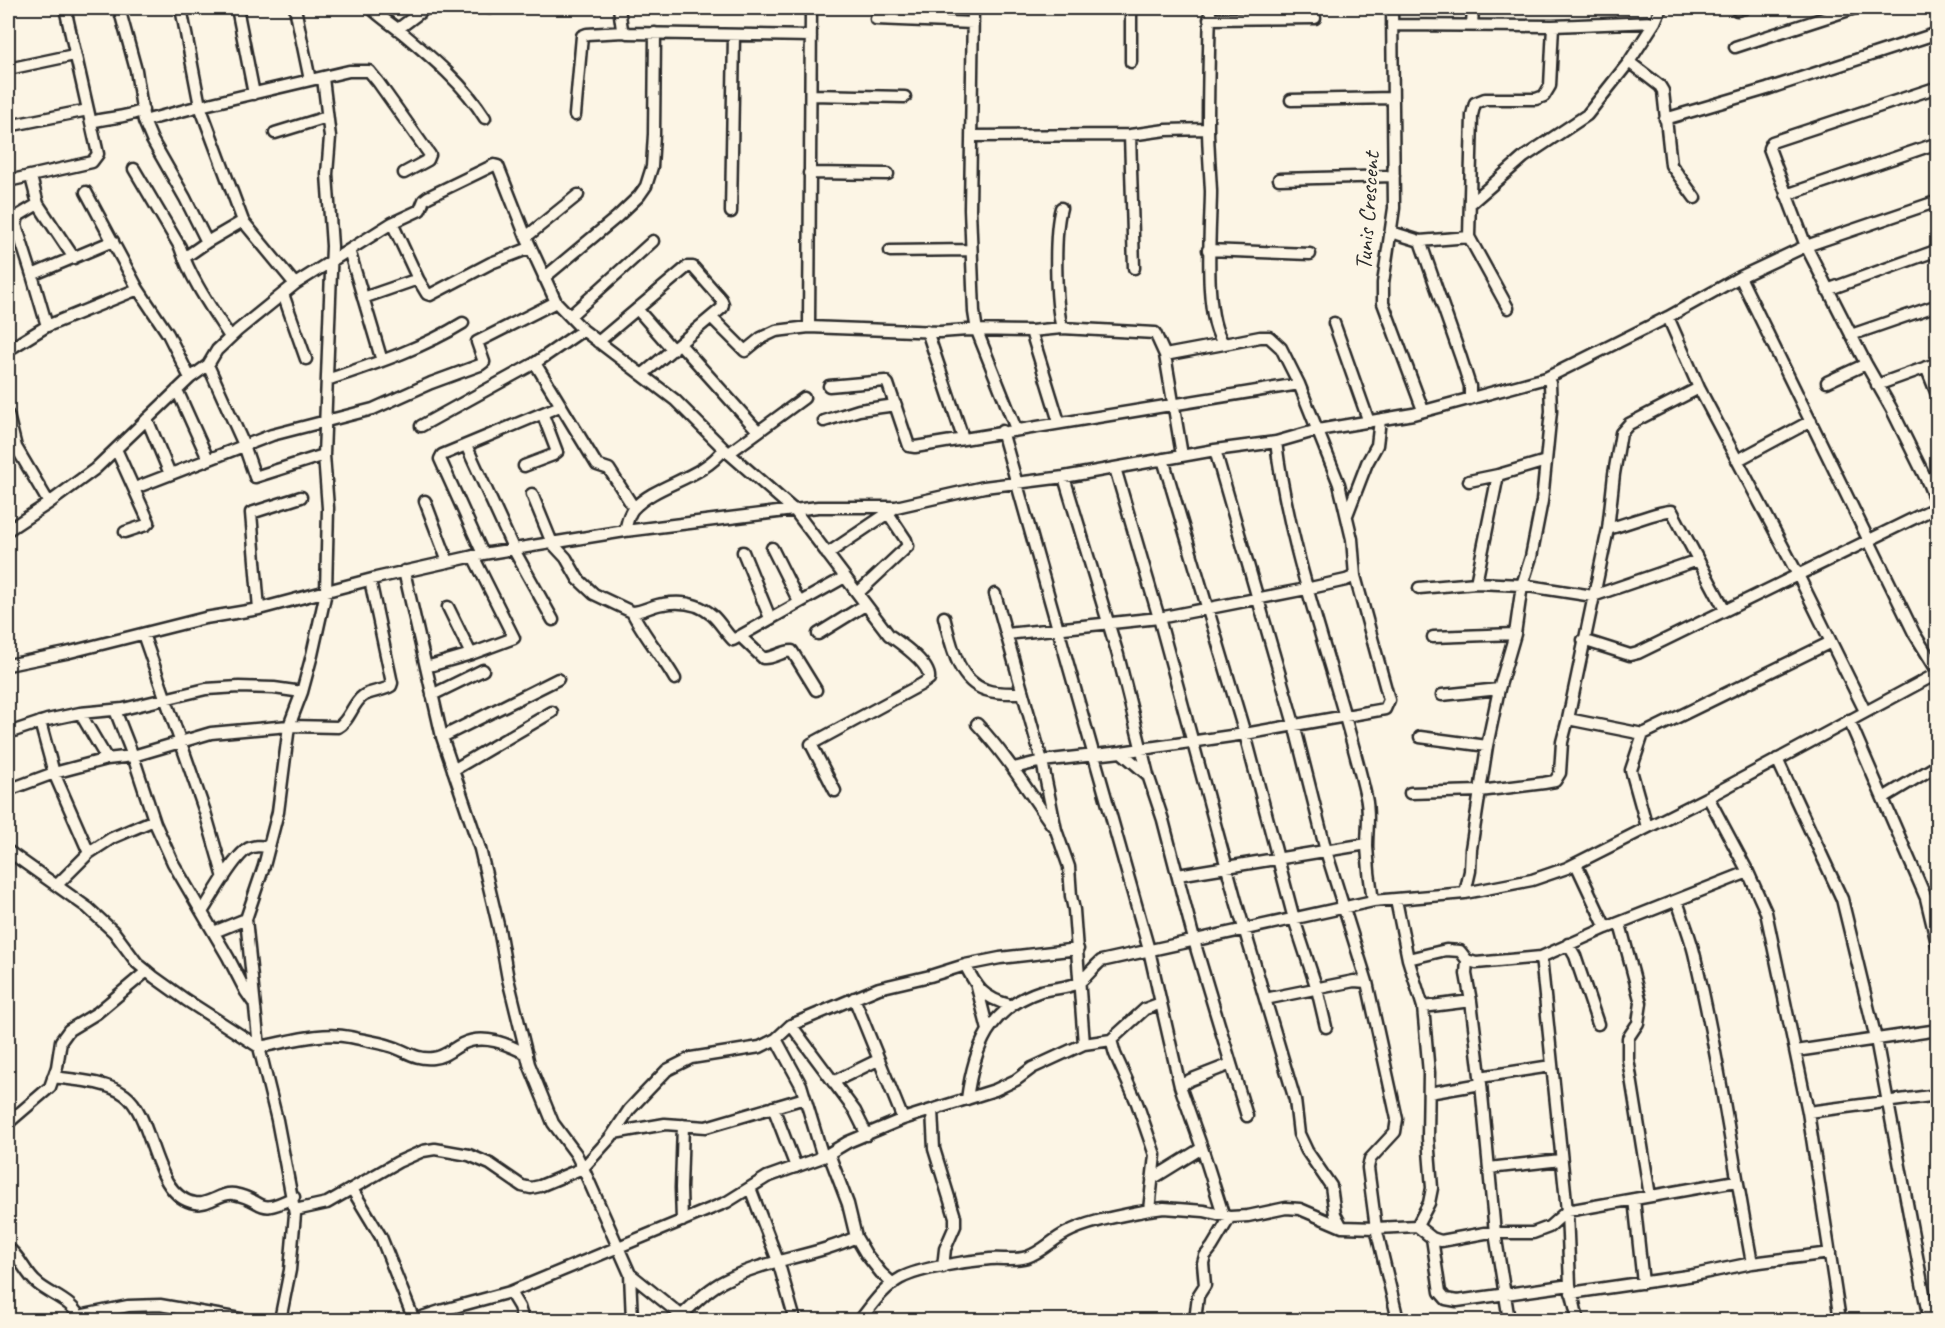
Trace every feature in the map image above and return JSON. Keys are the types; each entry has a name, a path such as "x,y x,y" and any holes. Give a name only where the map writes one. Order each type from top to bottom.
{"street":[{"path":"8,181 77,166 92,162 97,158 98,149 74,55 65,8"},
{"path":"119,8 152,140 207,242"},
{"path":"181,8 200,105 243,221 295,284"},
{"path":"237,8 254,94"},
{"path":"295,8 310,80"},
{"path":"371,8 453,79 485,118"},
{"path":"398,29 426,8"},
{"path":"619,8 621,29 624,32"},
{"path":"809,327 811,8"},
{"path":"973,8 970,250 977,331 1016,429"},
{"path":"1131,8 1131,62"},
{"name":"Tunis Crescent","path":"1392,8 1394,208 1383,283 1383,303 1423,410"},
{"path":"1473,8 1473,25"},
{"path":"1470,204 1524,157 1587,115 1629,62 1655,22 1661,8"},
{"path":"1735,47 1855,8"},
{"path":"1224,344 1216,328 1212,310 1208,250 1210,13 1315,18"},
{"path":"876,19 973,23"},
{"path":"1392,25 1553,26 1655,22"},
{"path":"1508,308 1469,237 1472,115 1475,103 1485,99 1536,99 1544,96 1550,86 1553,26"},
{"path":"575,115 582,36 586,34 624,32 811,36"},
{"path":"544,279 617,217 646,186 652,167 655,33"},
{"path":"1665,118 1767,89 1938,33"},
{"path":"731,212 734,35"},
{"path":"8,69 74,55"},
{"path":"1629,62 1660,86 1663,92 1671,165 1695,198"},
{"path":"91,122 103,118 144,115 200,105 310,80 361,70 369,71 430,155 428,160 404,172"},
{"path":"280,1320 290,1270 294,1197 259,1047 246,919 254,901 278,812 289,726 302,692 326,592 328,508 324,422 331,212 327,174 330,137 323,78"},
{"path":"1583,640 1630,655 1638,654 1937,505 1896,419 1806,246 1769,148 1772,142 1938,87"},
{"path":"812,94 905,97"},
{"path":"1291,100 1393,98"},
{"path":"8,126 88,110"},
{"path":"275,134 327,117"},
{"path":"971,136 1130,135 1166,130 1208,129"},
{"path":"1130,135 1134,268"},
{"path":"1786,195 1938,142"},
{"path":"8,530 95,469 177,390 208,364 217,350 295,284 392,223 420,210 424,200 428,197 494,165 498,166 528,243 556,302 582,330 675,400 726,451 795,511 889,635 902,644 930,673 929,679 811,744 835,791"},
{"path":"134,169 180,247 204,297 230,338"},
{"path":"809,173 888,174"},
{"path":"1279,179 1394,176"},
{"path":"31,177 38,204 74,258"},
{"path":"86,192 138,290 168,334 190,378"},
{"path":"392,223 418,279 430,295 528,243 578,195"},
{"path":"8,665 205,618 259,609 478,555 625,531 818,507 892,510 984,487 1064,477 1182,455 1276,442 1318,430 1374,421 1473,398 1546,378 1668,318 1740,277 1806,246 1938,201"},
{"path":"38,204 18,216 16,225 47,326"},
{"path":"1061,208 1058,221 1057,297 1062,328"},
{"path":"184,258 243,221"},
{"path":"1390,232 1420,241 1469,237"},
{"path":"32,275 113,241"},
{"path":"1420,241 1473,398"},
{"path":"570,316 653,242"},
{"path":"349,250 382,361"},
{"path":"890,251 970,250"},
{"path":"1208,250 1310,254"},
{"path":"1827,290 1938,250"},
{"path":"598,342 687,267 693,267 723,303 722,308 642,375"},
{"path":"967,1099 970,1075 988,1030 998,1016 1010,1005 1041,992 1080,982 1101,961 1378,900 1466,893 1532,879 1576,864 1708,797 1938,673 1914,633 1740,277"},
{"path":"363,298 418,279"},
{"path":"8,351 47,326 138,290"},
{"path":"283,294 306,359"},
{"path":"135,488 272,435 373,409 431,383 484,363 477,342 556,302"},
{"path":"1851,335 1938,305"},
{"path":"637,309 758,431"},
{"path":"712,318 745,351 761,338 776,332 809,327 927,331 1031,331 1062,328 1155,333 1165,355 1182,455"},
{"path":"1668,318 1699,388 1798,575 1866,711"},
{"path":"327,380 439,338 463,323"},
{"path":"1334,323 1374,421 1377,445 1367,463 1347,515"},
{"path":"421,426 535,363 582,330"},
{"path":"927,331 963,438"},
{"path":"1031,331 1059,422"},
{"path":"1014,768 1042,761 1245,734 1385,709 1389,700 1355,576 1347,515 1339,484 1299,384 1281,348 1269,337 1260,337 1165,355"},
{"path":"535,363 597,465 609,470 634,508"},
{"path":"1877,385 1938,363"},
{"path":"208,364 244,445 255,477 324,455"},
{"path":"1827,382 1866,364"},
{"path":"1926,367 1938,397"},
{"path":"1466,893 1487,746 1499,689 1515,634 1522,585 1531,557 1542,501 1551,411 1550,383 1546,378"},
{"path":"829,386 885,381 896,405 909,446 1299,384"},
{"path":"1410,793 1480,791 1555,781 1560,773 1562,742 1608,529 1621,433 1629,424 1699,388"},
{"path":"177,390 208,459"},
{"path":"625,531 629,515 634,508 664,488 699,470 804,398"},
{"path":"824,421 859,410 896,405"},
{"path":"426,667 514,638 440,459 442,455 560,406"},
{"path":"8,415 13,451 30,467 49,503"},
{"path":"524,466 557,452 543,415"},
{"path":"147,419 170,474"},
{"path":"1738,459 1811,421"},
{"path":"1002,431 1149,950 1180,1086 1226,1216 1212,1248 1204,1256 1204,1285 1198,1296 1195,1320"},
{"path":"1276,442 1280,472 1306,590 1346,716 1367,800 1369,818 1367,844 1378,900"},
{"path":"466,445 514,550 553,620"},
{"path":"116,449 149,522 125,532"},
{"path":"1215,450 1294,724 1326,851 1367,982 1397,1119 1395,1132 1370,1159 1368,1168 1376,1228 1398,1320"},
{"path":"1162,459 1245,734 1294,919 1317,988 1326,1026"},
{"path":"1469,481 1546,461"},
{"path":"1115,468 1295,1100 1299,1134 1307,1151 1331,1186 1335,1214 1342,1227"},
{"path":"1476,584 1497,475"},
{"path":"1064,477 1108,623 1148,775 1247,1116"},
{"path":"532,494 552,543 566,558 578,579 594,594 632,612 639,612 661,604 685,602 712,615 733,640 845,577"},
{"path":"259,609 251,513 301,497"},
{"path":"425,501 448,562"},
{"path":"827,554 892,510"},
{"path":"858,594 908,546 892,510"},
{"path":"1608,529 1644,519 1665,510 1672,511 1725,610"},
{"path":"772,548 799,602"},
{"path":"743,552 770,618"},
{"path":"1419,588 1476,584 1522,585 1593,596 1698,560"},
{"path":"404,572 442,737 480,849 527,1054 536,1083 553,1123 576,1154 630,1274 632,1320"},
{"path":"1006,634 1159,618 1306,590 1355,576"},
{"path":"8,790 54,772 107,759 133,756 211,733 289,726 338,727 345,723 364,696 391,686 392,683 370,580"},
{"path":"995,594 1042,761 1056,830"},
{"path":"818,634 865,605"},
{"path":"448,607 471,654"},
{"path":"632,612 638,626 652,642 675,679"},
{"path":"944,617 962,671 973,685 987,691 1023,693"},
{"path":"143,634 205,812 224,878"},
{"path":"1433,637 1515,634"},
{"path":"740,636 763,658 792,651 816,690"},
{"path":"1568,719 1643,734 1831,642"},
{"path":"432,695 483,670"},
{"path":"442,737 558,680"},
{"path":"8,733 40,722 80,713 115,710 206,689 274,688 302,692"},
{"path":"1442,696 1499,689"},
{"path":"115,710 154,820 173,863 253,1002"},
{"path":"453,770 552,712"},
{"path":"80,713 107,759"},
{"path":"1850,720 1926,898 1938,948"},
{"path":"40,722 54,772 89,853"},
{"path":"977,724 1014,768 1056,830 1064,849 1069,867 1074,910 1084,1044"},
{"path":"1643,734 1631,770 1647,827"},
{"path":"1420,738 1487,746"},
{"path":"1121,752 1148,775"},
{"path":"1777,759 1842,899 1876,1039 1929,1320"},
{"path":"1883,798 1938,765"},
{"path":"1708,797 1748,872 1766,912 1808,1112 1840,1320"},
{"path":"57,885 89,853 112,838 154,820"},
{"path":"1178,875 1367,844"},
{"path":"202,912 245,850 259,845 269,847"},
{"path":"8,851 88,908 114,932 137,963 147,971 186,1000 259,1047 328,1035 348,1036 391,1046 406,1054 420,1057 434,1058 447,1054 462,1044 474,1040 506,1043 527,1054"},
{"path":"1576,864 1606,928"},
{"path":"1408,959 1446,950 1460,951 1467,960 1476,963 1541,957 1606,928 1748,872"},
{"path":"1396,900 1408,959 1424,1007 1429,1073 1428,1138 1431,1188 1429,1203 1417,1226"},
{"path":"1677,901 1695,955 1732,1141 1736,1181 1752,1263"},
{"path":"214,932 246,919"},
{"path":"1620,924 1641,1003 1638,1023 1628,1038 1628,1059 1650,1196"},
{"path":"1568,944 1575,956 1598,1024"},
{"path":"295,1210 327,1203 398,1162 423,1151 435,1149 469,1155 490,1164 522,1186 531,1188 562,1178 583,1168 614,1132 629,1110 667,1070 691,1058 760,1047 776,1039 791,1025 879,988 965,965 1020,954 1078,949"},
{"path":"1541,957 1567,1211 1571,1289 1578,1320"},
{"path":"1467,960 1466,974 1481,1080 1495,1233 1509,1320"},
{"path":"965,965 977,987 988,1030"},
{"path":"8,1123 50,1087 61,1041 69,1030 97,1013 147,971"},
{"path":"1265,999 1354,981 1367,982"},
{"path":"977,987 987,996 1010,1005"},
{"path":"854,998 903,1119"},
{"path":"1424,1007 1471,1001"},
{"path":"352,1189 381,1237 413,1320 510,1292 727,1202 767,1177 826,1155 848,1142 903,1119 1006,1085 1032,1068 1084,1044 1111,1040 1144,1009 1161,1003"},
{"path":"791,1025 855,1111 867,1135"},
{"path":"1796,1051 1938,1030"},
{"path":"776,1039 801,1085 826,1155 848,1204 856,1237 866,1254 893,1284"},
{"path":"1111,1040 1155,1155 1149,1209"},
{"path":"833,1082 878,1060"},
{"path":"1180,1086 1231,1064"},
{"path":"1429,1093 1551,1066"},
{"path":"53,1077 107,1087 124,1094 138,1108 162,1174 177,1193 187,1200 204,1203 217,1196 231,1194 242,1196 268,1208 294,1197"},
{"path":"1808,1112 1938,1095"},
{"path":"614,1132 665,1124 714,1125 805,1098"},
{"path":"772,1107 796,1167"},
{"path":"932,1110 934,1149 955,1217 955,1226 945,1249 943,1267"},
{"path":"682,1221 683,1125"},
{"path":"1152,1179 1202,1148"},
{"path":"1489,1168 1561,1160"},
{"path":"860,1320 880,1294 902,1278 943,1267 991,1259 1014,1260 1026,1257 1079,1227 1149,1209 1164,1208 1226,1216 1248,1216 1286,1208 1300,1209 1342,1227 1417,1226 1432,1238 1441,1241 1485,1233 1533,1233 1549,1227 1567,1211 1736,1181"},
{"path":"750,1188 778,1261 795,1320"},
{"path":"1634,1199 1643,1283"},
{"path":"630,1274 684,1318 704,1294 748,1270 841,1244 856,1237"},
{"path":"1432,1238 1440,1292 1446,1299 1457,1301 1505,1294 1643,1283 1752,1263 1830,1253"},
{"path":"8,1248 15,1253 30,1277 65,1301 80,1318 128,1306 160,1305 246,1320"},
{"path":"510,1292 519,1307 523,1320"}]}
